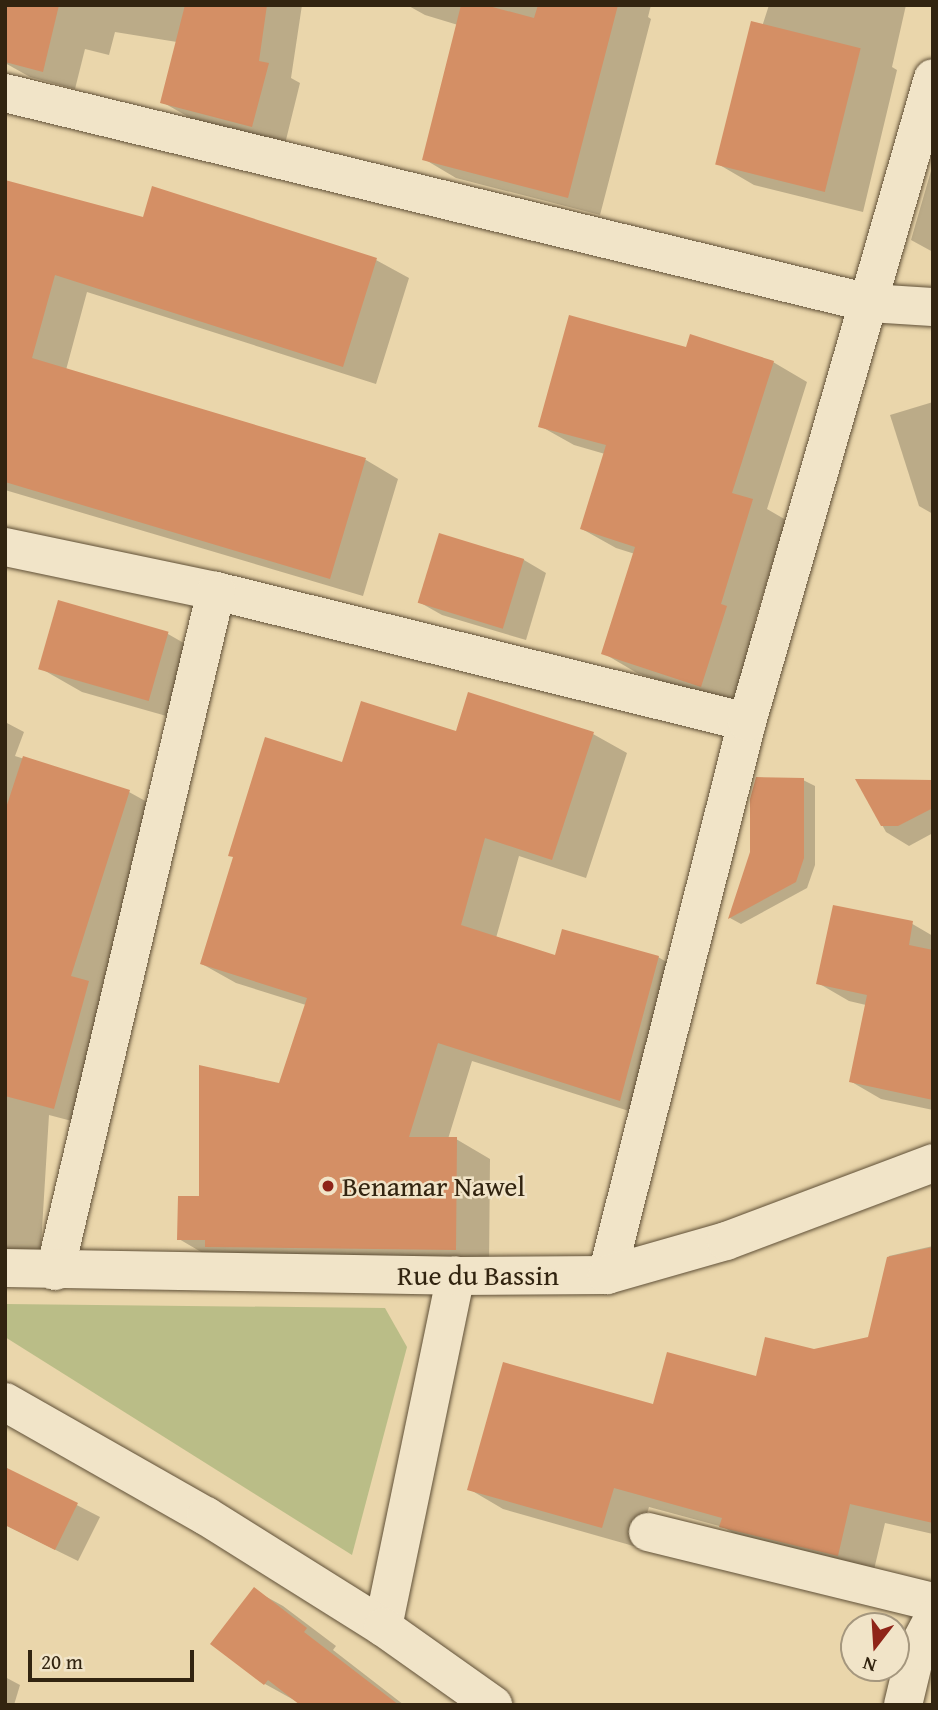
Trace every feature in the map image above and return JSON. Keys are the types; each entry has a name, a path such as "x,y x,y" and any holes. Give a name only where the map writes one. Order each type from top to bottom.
{"street":[{"path":"607,1275 747,722 933,79"},
{"path":"5,93 869,303 933,307"},
{"path":"5,547 216,590 747,722"},
{"path":"55,1271 216,590"},
{"name":"Rue du Bassin","path":"5,1268 55,1271 456,1276 607,1275 726,1241 933,1163"},
{"path":"383,1627 456,1276"},
{"path":"5,1402 206,1516 383,1627 493,1705"},
{"path":"648,1532 933,1602"},
{"path":"903,1705 916,1651 933,1619"}],"green space":[{"path":"5,1304 385,1308 407,1347 352,1555 5,1337"}],"building":[{"path":"5,5 59,5 43,72 5,62"},
{"path":"185,5 267,5 259,61 269,63 252,127 160,103"},
{"path":"461,5 485,5 534,18 538,5 618,5 568,198 422,160"},
{"path":"751,21 861,48 825,192 715,165"},
{"path":"5,180 143,217 152,186 377,258 343,367 55,275 32,358 366,458 330,579 5,482"},
{"path":"569,315 686,347 690,334 774,361 732,493 753,499 721,604 727,606 701,687 601,654 635,547 580,529 606,445 538,427"},
{"path":"439,533 524,559 503,629 418,603"},
{"path":"58,600 169,632 149,701 38,669"},
{"path":"468,692 594,732 552,860 485,838 461,925 555,955 562,929 659,956 620,1101 438,1043 409,1137 457,1137 456,1250 205,1247 205,1240 177,1240 178,1196 199,1196 199,1065 279,1083 307,998 200,964 233,857 228,856 265,737 342,762 361,701 456,731"},
{"path":"23,756 130,790 71,976 89,981 54,1109 5,1096 5,811"},
{"path":"756,777 804,778 804,858 796,882 728,919 750,852 750,799"},
{"path":"855,779 933,780 933,808 898,826 881,826"},
{"path":"833,905 913,921 909,945 933,950 933,1100 849,1082 867,995 816,984"},
{"path":"933,1247 933,1523 850,1504 838,1556 719,1527 722,1518 614,1488 602,1528 467,1490 503,1362 653,1404 667,1352 756,1376 765,1337 814,1349 868,1337 887,1257"},
{"path":"5,1467 78,1503 55,1550 5,1525"},
{"path":"254,1587 307,1628 304,1632 399,1705 300,1705 268,1680 264,1685 210,1644"}],"place":[{"name":"Benamar Nawel","path":"328,1186"}]}
